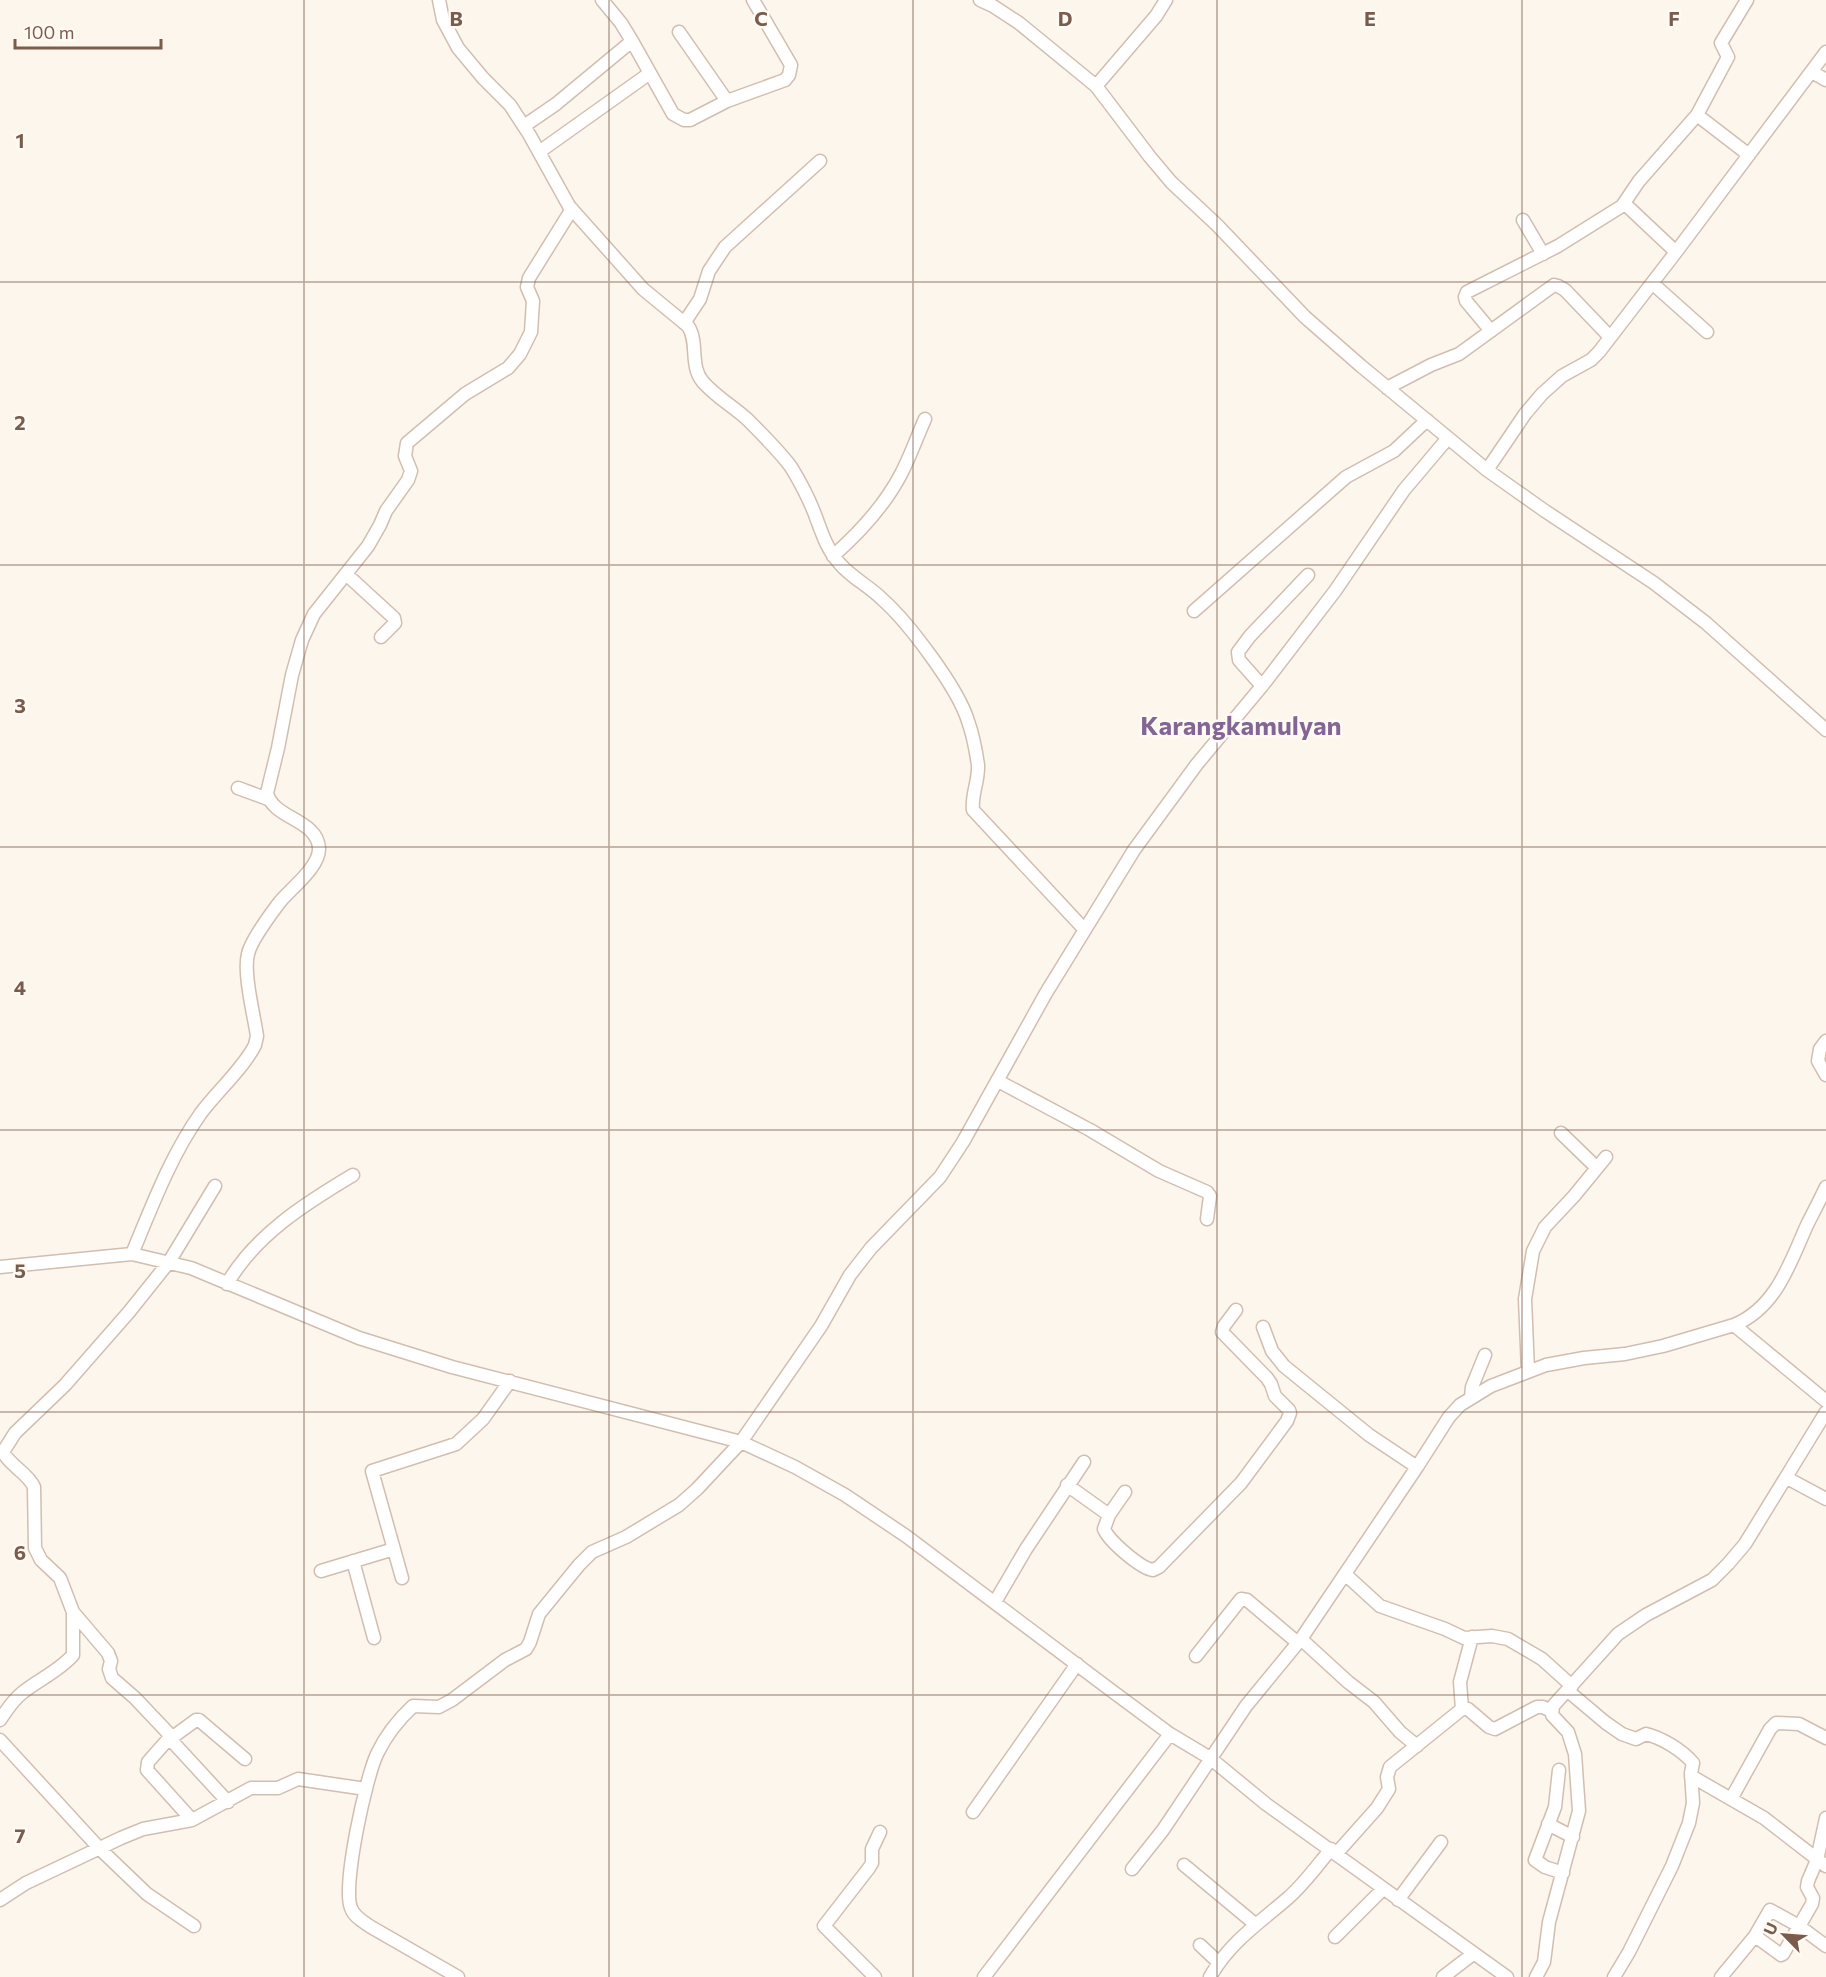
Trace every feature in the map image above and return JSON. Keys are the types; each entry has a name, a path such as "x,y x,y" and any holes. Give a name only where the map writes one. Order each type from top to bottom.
{"street":[{"path":"602,0 621,22 673,114 678,118 690,120 727,101 785,80 791,70 791,65 753,0"},
{"path":"980,0 1019,23 1096,86 1171,182 1217,225 1305,317 1387,388 1487,470 1654,583 1706,623 1826,730"},
{"path":"1096,86 1156,16 1166,0"},
{"path":"1491,331 1466,301 1467,292 1543,254 1625,204 1640,181 1697,115 1728,57 1721,43 1747,0"},
{"path":"442,2 443,20 458,48 510,105 572,209 643,289 684,323 692,335 698,376 703,383 748,421 790,467 813,510 833,556 850,574 865,583 884,600 947,681 966,716 978,767 973,810 1084,929"},
{"path":"679,32 727,101"},
{"path":"524,126 565,97 632,41"},
{"path":"1487,470 1542,394 1562,376 1592,360 1826,52"},
{"path":"1812,72 1826,80"},
{"path":"539,152 650,73"},
{"path":"1697,115 1749,155"},
{"path":"684,323 700,299 709,271 725,247 820,161"},
{"path":"1625,204 1676,252"},
{"path":"268,799 267,787 278,748 292,675 302,640 314,614 368,546 386,511 408,480 411,471 404,452 407,443 465,394 508,368 520,354 531,332 533,301 527,287 529,278 572,209"},
{"path":"1522,220 1543,254"},
{"path":"1652,283 1707,332"},
{"path":"1387,388 1431,365 1459,354 1556,285 1565,290 1610,337"},
{"path":"833,556 868,521 901,475 925,419"},
{"path":"1194,611 1341,482 1394,451 1426,420"},
{"path":"458,1977 371,1927 351,1909 350,1879 366,1789 376,1754 411,1707 439,1707 505,1660 526,1649 539,1614 592,1552 626,1537 679,1504 697,1489 741,1442 821,1326 850,1275 871,1248 940,1177 963,1142 1046,993 1134,850 1197,764 1262,686 1335,591 1404,490 1448,438"},
{"path":"346,574 394,618 394,623 381,637"},
{"path":"1262,686 1239,660 1238,652 1250,636 1308,576"},
{"path":"132,1254 160,1185 182,1145 200,1115 253,1049 256,1036 248,982 248,952 278,904 311,868 319,851 318,840 308,829 268,799 238,788"},
{"path":"1826,1041 1818,1061 1826,1076"},
{"path":"998,1081 1090,1130 1159,1172 1207,1192 1210,1196 1207,1219"},
{"path":"1561,1133 1597,1168"},
{"path":"1528,1371 1525,1299 1533,1251 1545,1227 1606,1157"},
{"path":"227,1284 235,1270 274,1230 306,1203 353,1175"},
{"path":"215,1186 169,1262 105,1342 15,1434 3,1452 6,1458 33,1484 36,1552 60,1578 73,1612 108,1653 112,1678 169,1733 170,1739 228,1802"},
{"path":"1132,1869 1163,1830 1246,1706 1299,1641 1346,1575 1449,1417 1460,1405 1491,1386 1545,1365 1625,1354 1663,1346 1734,1325 1756,1313 1777,1288 1793,1260 1826,1187"},
{"path":"0,1267 132,1254 169,1262 191,1268 359,1338 452,1367 741,1442 795,1467 845,1494 906,1536 1170,1734 1210,1758 1266,1804 1507,1977"},
{"path":"1125,1492 1109,1515 1104,1529 1108,1536 1141,1566 1153,1570 1159,1567 1240,1483 1287,1420 1289,1410 1275,1396 1271,1384 1222,1332 1236,1310"},
{"path":"1734,1325 1826,1401"},
{"path":"1263,1327 1272,1352 1284,1366 1362,1429 1418,1467"},
{"path":"1471,1397 1474,1380 1485,1355"},
{"path":"402,1578 372,1471 456,1444 483,1419 510,1381"},
{"path":"1551,1711 1618,1634 1632,1623 1712,1580 1728,1564 1745,1544 1826,1412"},
{"path":"995,1602 1067,1485 1084,1462"},
{"path":"1787,1478 1826,1499"},
{"path":"1067,1485 1109,1515"},
{"path":"321,1571 394,1548"},
{"path":"353,1561 374,1638"},
{"path":"1346,1575 1380,1606 1464,1638 1492,1636 1508,1639 1535,1654 1622,1734 1636,1739 1646,1734 1653,1736 1688,1756 1693,1763 1691,1776 1693,1803 1681,1845 1658,1897 1614,1977"},
{"path":"1196,1656 1241,1599 1247,1600 1374,1702 1400,1732 1417,1746"},
{"path":"0,1720 11,1703 23,1692 38,1684 73,1655 73,1612"},
{"path":"1462,1709 1460,1682 1472,1637"},
{"path":"973,1812 1077,1664"},
{"path":"1210,1977 1218,1962 1232,1945 1297,1890 1377,1808 1389,1789 1387,1777 1390,1767 1462,1709 1468,1709 1489,1727 1495,1729 1537,1707 1544,1707 1551,1711 1568,1732 1575,1754 1579,1811 1549,1922 1544,1962 1536,1977"},
{"path":"192,1820 147,1770 148,1762 170,1739 196,1720 200,1720 245,1759"},
{"path":"1731,1799 1770,1729 1776,1723 1799,1724 1826,1738"},
{"path":"991,1975 1170,1734"},
{"path":"0,1740 100,1849 147,1894 194,1926"},
{"path":"1559,1770 1555,1808 1535,1860 1545,1867 1563,1873"},
{"path":"1691,1776 1764,1818 1822,1863"},
{"path":"0,1900 26,1883 143,1829 192,1820 251,1788 278,1788 298,1779 366,1789"},
{"path":"1755,1936 1781,1954 1799,1926 1812,1904 1813,1898 1807,1887 1808,1881 1822,1863 1826,1818"},
{"path":"1548,1824 1573,1837"},
{"path":"875,1977 824,1926 872,1863 872,1849 880,1832"},
{"path":"1398,1900 1441,1842"},
{"path":"1184,1865 1255,1924"},
{"path":"1335,1937 1383,1889"},
{"path":"1720,1977 1755,1936 1770,1910 1799,1926 1826,1946"},
{"path":"1200,1945 1218,1962"},
{"path":"1443,1977 1473,1954"}],"district":[{"name":"Karangkamulyan","path":"1241,726"}]}
